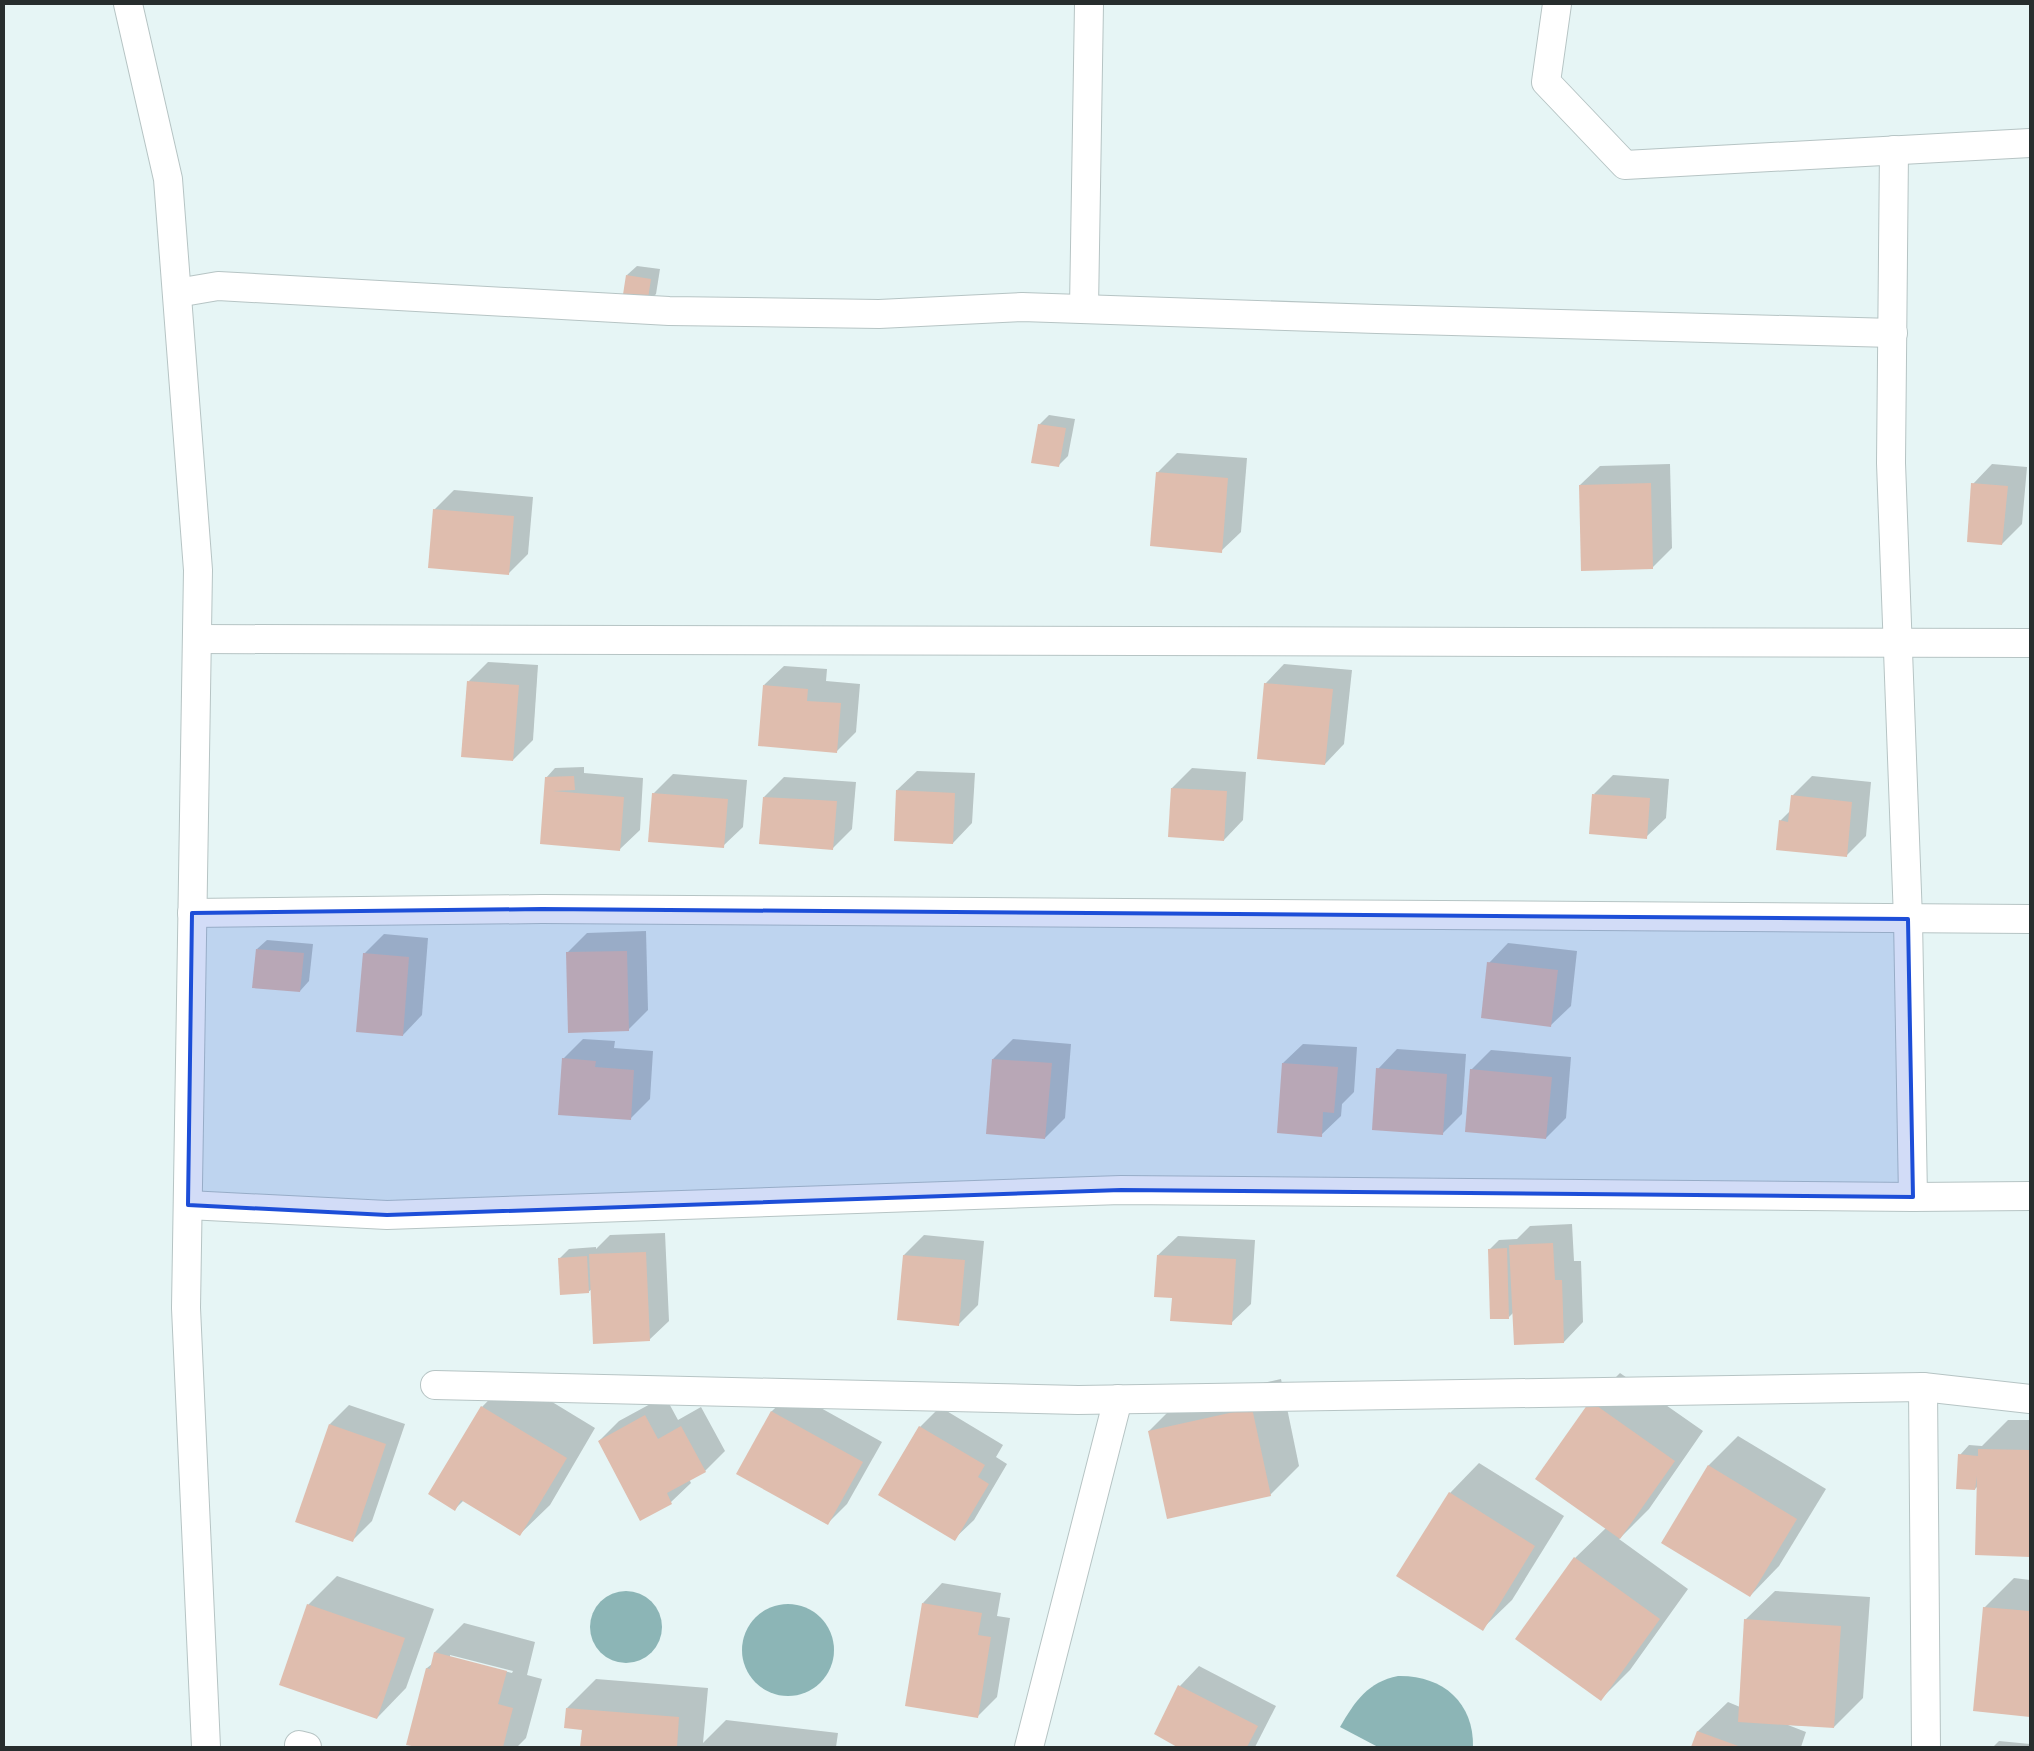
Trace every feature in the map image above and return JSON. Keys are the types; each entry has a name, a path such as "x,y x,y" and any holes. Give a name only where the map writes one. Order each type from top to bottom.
{"street":[{"path":"128,4 168,179 198,570 186,1308 206,1747"},
{"path":"1084,308 1089,4"},
{"path":"1557,4 1546,82 1625,165 2030,143"},
{"path":"1894,150 1891,464 1908,919 1913,1197"},
{"path":"177,293 218,286 670,311 879,314 1022,307 1084,308 1387,319 1892,333"},
{"path":"197,639 2030,643"},
{"path":"192,913 552,909 2030,919"},
{"path":"188,1205 387,1215 1121,1190 1913,1197 2030,1196"},
{"path":"435,1385 1048,1400 1923,1387 2030,1399"},
{"path":"1923,1387 1926,1747"},
{"path":"1029,1747 1118,1400"}],"highlighted area":[{"path":"542,909 1908,919 1913,1197 1121,1190 387,1215 188,1205 192,913"}],"water":[{"path":"633,1591 652,1601 660,1613 662,1627 660,1641 652,1653 640,1661 619,1663 600,1653 592,1641 590,1620 600,1601 612,1593"},
{"path":"788,1604 806,1607 821,1617 831,1632 834,1650 831,1668 821,1683 806,1693 788,1696 770,1693 755,1683 745,1668 742,1650 745,1632 755,1617 770,1607"},
{"path":"1398,1676 1428,1680 1452,1694 1461,1704 1468,1717 1472,1731 1473,1747 1378,1747 1340,1727 1363,1694 1378,1683"}],"building":[{"path":"626,275 651,279 647,305 622,301"},
{"path":"1038,424 1066,428 1059,467 1031,463"},
{"path":"1156,472 1228,478 1222,553 1150,546"},
{"path":"1651,483 1653,569 1581,571 1579,485"},
{"path":"1971,483 2008,486 2002,545 1967,542"},
{"path":"433,509 514,516 509,575 428,568"},
{"path":"467,681 519,685 513,761 461,757"},
{"path":"1264,683 1333,689 1325,765 1257,759"},
{"path":"763,685 808,689 807,701 841,703 837,753 758,746"},
{"path":"574,776 575,790 553,791 624,797 620,851 540,844 545,777"},
{"path":"1171,788 1227,791 1224,841 1168,837"},
{"path":"896,790 955,793 953,844 894,841"},
{"path":"652,793 728,799 724,848 648,842"},
{"path":"1592,794 1650,798 1647,839 1589,834"},
{"path":"1791,795 1852,802 1847,857 1776,850 1779,820 1788,822"},
{"path":"763,797 837,801 833,850 759,844"},
{"path":"256,949 304,953 300,992 252,988"},
{"path":"627,951 629,1031 568,1033 566,952"},
{"path":"363,953 409,957 403,1036 356,1032"},
{"path":"1487,962 1558,970 1551,1027 1481,1018"},
{"path":"562,1058 596,1061 595,1067 634,1070 631,1120 558,1115"},
{"path":"992,1059 1052,1063 1045,1139 986,1134"},
{"path":"1282,1063 1338,1067 1334,1113 1323,1112 1322,1137 1277,1133"},
{"path":"1376,1068 1447,1074 1443,1135 1372,1130"},
{"path":"1470,1069 1552,1077 1546,1139 1465,1132"},
{"path":"1553,1243 1555,1280 1562,1280 1564,1343 1514,1345 1509,1245"},
{"path":"1507,1248 1509,1319 1490,1319 1488,1249"},
{"path":"646,1252 650,1341 593,1344 589,1254"},
{"path":"903,1255 965,1260 959,1326 897,1320"},
{"path":"1157,1255 1236,1259 1232,1325 1170,1321 1172,1298 1154,1297"},
{"path":"587,1256 589,1293 560,1295 558,1258"},
{"path":"1590,1401 1675,1461 1620,1539 1535,1479"},
{"path":"481,1406 567,1458 520,1536 461,1500 455,1511 428,1494"},
{"path":"1252,1408 1271,1496 1167,1519 1148,1431"},
{"path":"771,1411 863,1462 828,1525 736,1474"},
{"path":"645,1415 658,1439 681,1426 706,1472 667,1493 672,1504 640,1521 598,1441"},
{"path":"329,1424 386,1444 353,1542 295,1522"},
{"path":"919,1426 985,1465 978,1477 989,1484 955,1541 878,1495"},
{"path":"1978,1449 2030,1450 2030,1557 1975,1555 1977,1476 1975,1490 1956,1489 1958,1454 1978,1456"},
{"path":"1708,1465 1797,1519 1750,1597 1661,1543"},
{"path":"1449,1492 1535,1546 1483,1631 1396,1576"},
{"path":"1574,1557 1660,1619 1601,1701 1515,1639"},
{"path":"922,1603 982,1613 978,1635 991,1637 978,1718 905,1706"},
{"path":"307,1604 405,1638 377,1719 279,1685"},
{"path":"1983,1607 2030,1611 2030,1717 1973,1711"},
{"path":"1744,1619 1841,1626 1834,1728 1738,1722"},
{"path":"434,1652 507,1671 498,1704 513,1708 503,1747 417,1747 406,1745 426,1668 430,1669"},
{"path":"1178,1685 1258,1726 1247,1747 1177,1747 1154,1734"},
{"path":"566,1708 679,1717 677,1747 580,1747 582,1730 564,1728"},
{"path":"1697,1731 1741,1747 1691,1747"}]}
